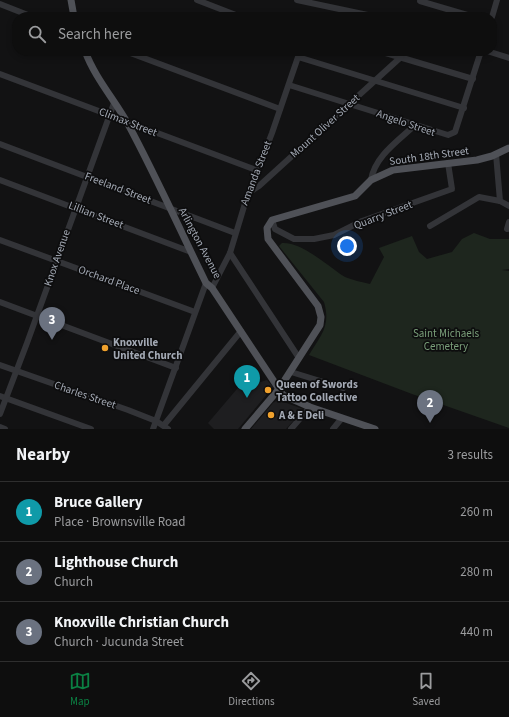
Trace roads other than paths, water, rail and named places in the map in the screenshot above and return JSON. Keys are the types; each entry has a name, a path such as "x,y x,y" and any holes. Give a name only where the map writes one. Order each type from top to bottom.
{"main road":[{"path":"71,0 73,12"},
{"name":"Arlington Avenue","path":"87,56 95,75 127,123 209,285 283,395 310,407 375,429"},
{"name":"South 18th Street","path":"272,220 355,196 371,180 392,170 477,160 509,148"},
{"path":"245,429 279,389 320,325 321,317 318,306 268,239 267,228 272,220"}],"street":[{"path":"197,0 229,12"},
{"path":"297,0 353,12"},
{"path":"493,12 497,0"},
{"path":"420,1 457,12"},
{"path":"0,4 20,12"},
{"path":"497,54 509,58"},
{"path":"138,56 280,109"},
{"path":"396,56 473,79"},
{"path":"376,81 464,108 480,56"},
{"name":"Amanda Street","path":"153,429 195,312 209,285 230,253 248,193 289,85 298,57 376,81"},
{"name":"Mount Oliver Street","path":"248,193 259,186 376,81 400,57"},
{"name":"Climax Street","path":"0,74 127,123 256,170"},
{"name":"Angelo Street","path":"289,85 448,135 455,132 464,108"},
{"name":"Knox Avenue","path":"0,414 3,397 17,371 114,103"},
{"path":"371,180 373,168 382,156 415,125"},
{"name":"Freeland Street","path":"0,144 235,233"},
{"path":"496,154 500,201"},
{"name":"Quarry Street","path":"272,220 275,229 294,239 314,239 334,234 362,221 452,189 448,163"},
{"name":"Lillian Street","path":"0,180 76,207 191,252"},
{"path":"430,226 479,196 500,201 509,206"},
{"path":"507,229 509,222"},
{"name":"Orchard Place","path":"0,240 195,312"},
{"path":"230,253 299,358"},
{"path":"0,302 176,368"},
{"path":"166,427 241,331"},
{"name":"Charles Street","path":"0,365 156,421 166,427"},
{"path":"291,372 343,388"},
{"path":"3,397 91,429"},
{"path":"291,429 310,407"},
{"path":"333,429 342,418"},
{"path":"0,427 6,429"}],"place":[{"name":"Knoxville Christian Church","path":"52,340"},
{"name":"Knoxville United Church","path":"105,348"},
{"name":"Queen of Swords Tattoo Collective","path":"268,390"},
{"name":"Bruce Gallery","path":"247,398"},
{"name":"A & E Deli","path":"271,415"},
{"name":"Lighthouse Church","path":"430,423"}],"park label":[{"name":"Saint Michaels Cemetery","path":"446,339"}]}
